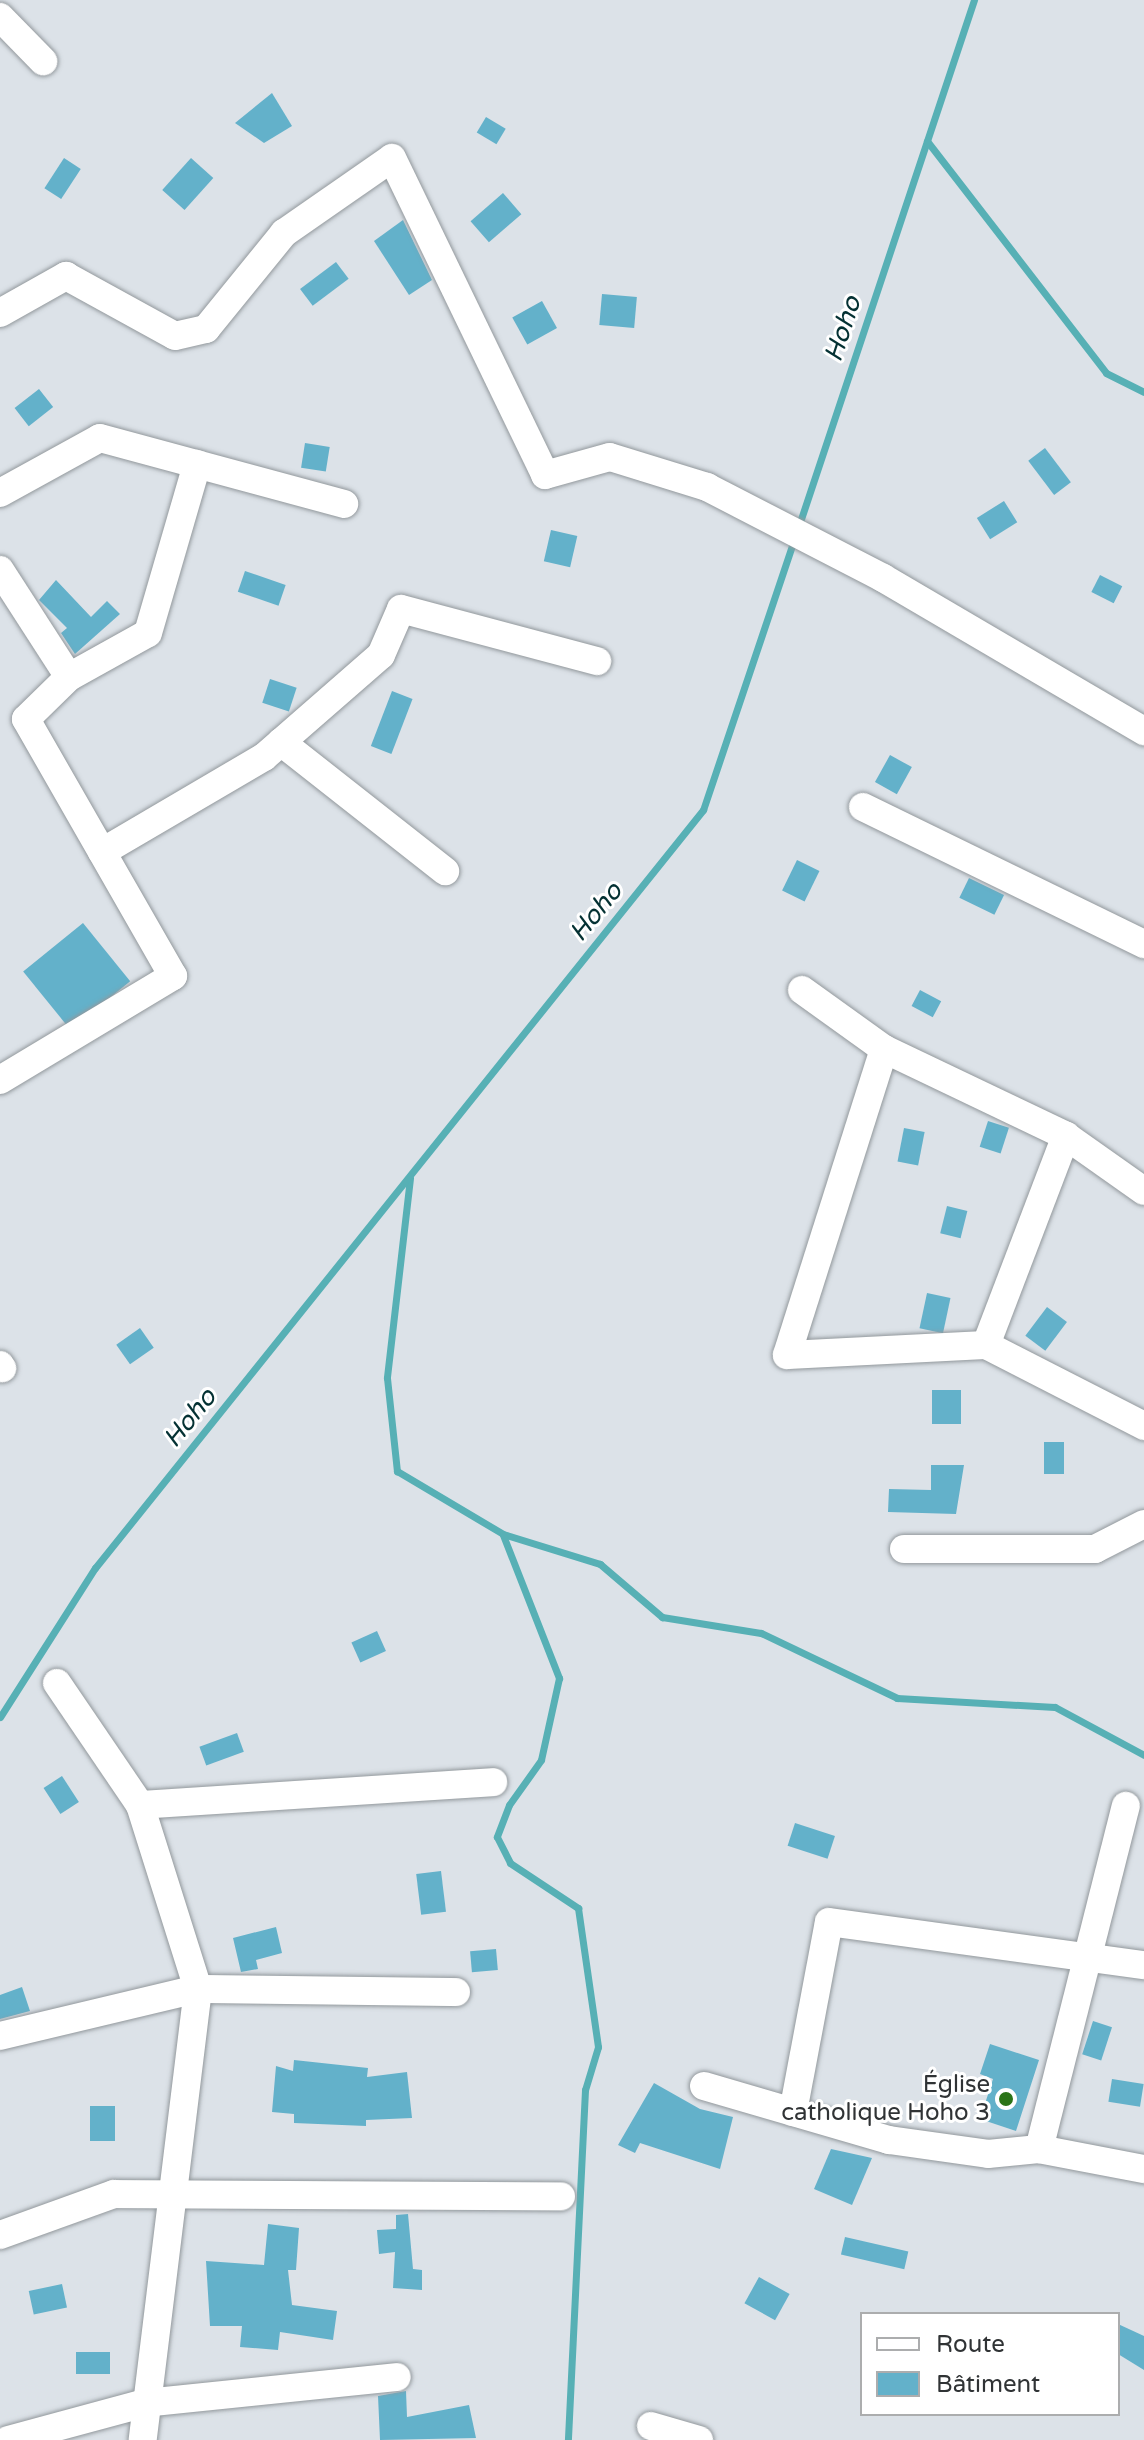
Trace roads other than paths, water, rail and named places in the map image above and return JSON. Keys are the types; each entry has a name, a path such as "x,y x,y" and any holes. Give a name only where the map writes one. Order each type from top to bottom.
{"street":[{"path":"0,17 43,61"},
{"path":"0,313 66,276 175,336 206,329 284,233 392,158 545,475 610,457 707,487 883,578 1144,731"},
{"path":"0,493 100,438 344,504"},
{"path":"0,1080 173,976 26,719 69,677 148,633 197,464"},
{"path":"0,570 69,677"},
{"path":"102,852 281,742 381,655 401,609 597,661"},
{"path":"281,742 445,871"},
{"path":"863,807 1144,944"},
{"path":"802,990 884,1049 1066,1136 1144,1191"},
{"path":"884,1049 787,1355 986,1345 1144,1426"},
{"path":"986,1345 1066,1136"},
{"path":"904,1549 1095,1549 1144,1524"},
{"path":"57,1683 140,1805 198,1989 145,2403 143,2440"},
{"path":"140,1805 493,1782"},
{"path":"1039,2149 1126,1806"},
{"path":"793,2112 829,1922 1090,1955 1144,1965"},
{"path":"0,2036 198,1989 456,1992"},
{"path":"704,2086 889,2140 988,2154 1039,2149 1144,2169"},
{"path":"0,2235 114,2194 561,2196"},
{"path":"8,2440 145,2403 397,2377"},
{"path":"651,2426 699,2440"}],"waterway":[{"name":"Hoho","path":"798,528 974,0"},
{"path":"927,141 1106,373 1144,392"},
{"name":"Hoho","path":"0,1717 95,1568 703,810 794,539"},
{"path":"410,1178 387,1378 397,1471 503,1534 600,1564 662,1617 761,1633 897,1698 1055,1707 1144,1755"},
{"path":"503,1535 559,1678 541,1760 509,1805 497,1837 510,1863 578,1908 598,2047 585,2090 568,2440"}],"place":[{"name":"Église catholique Hoho 3","path":"1006,2099"}]}
